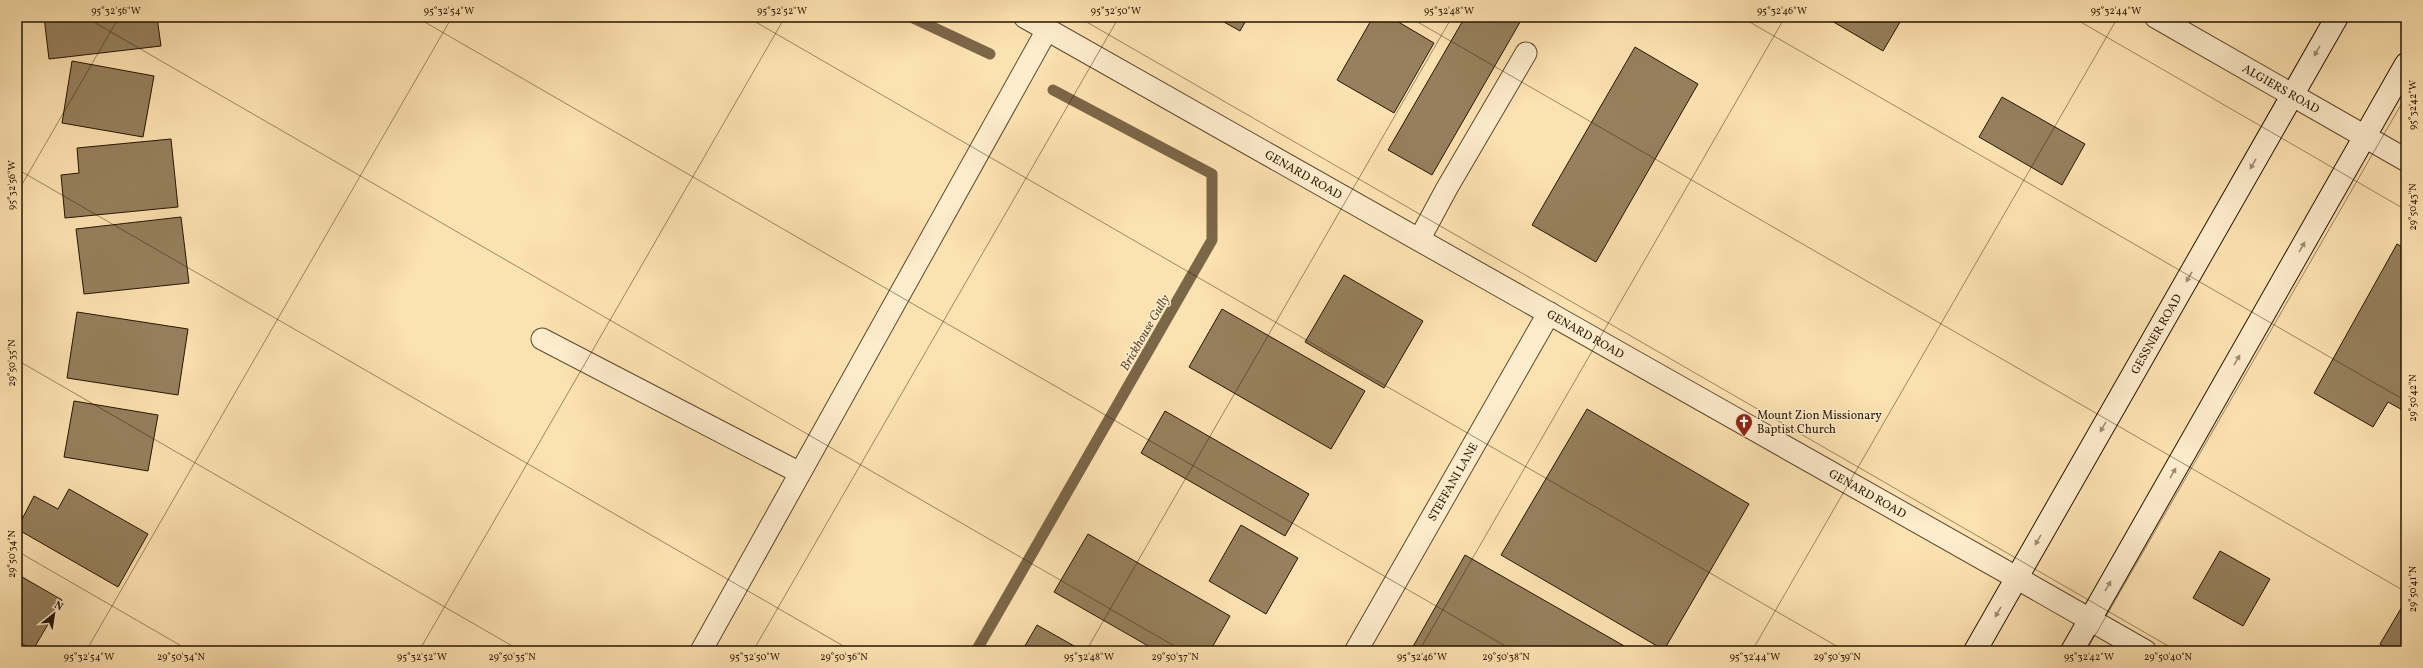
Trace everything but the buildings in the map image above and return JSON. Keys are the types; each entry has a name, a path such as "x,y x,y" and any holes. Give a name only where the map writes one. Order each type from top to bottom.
{"street":[{"name":"GENARD ROAD","path":"1025,17 1549,312 2145,651"},
{"name":"ALGIERS ROAD","path":"2156,17 2406,160"},
{"name":"GESSNER ROAD","path":"1975,651 2337,17"},
{"path":"2072,651 2406,64"},
{"name":"STEFFANI LANE","path":"1356,651 1549,312"}],"lane":[{"path":"701,651 1047,30"},
{"path":"1419,240 1447,188 1526,53"},
{"path":"542,339 800,473"}],"waterway":[{"name":"Brickhouse Gully","path":"911,17 990,54"},
{"name":"Brickhouse Gully","path":"976,651 1212,240 1212,174 1053,90"}],"place":[{"name":"Mount Zion Missionary Baptist Church","path":"1744,437"}]}
